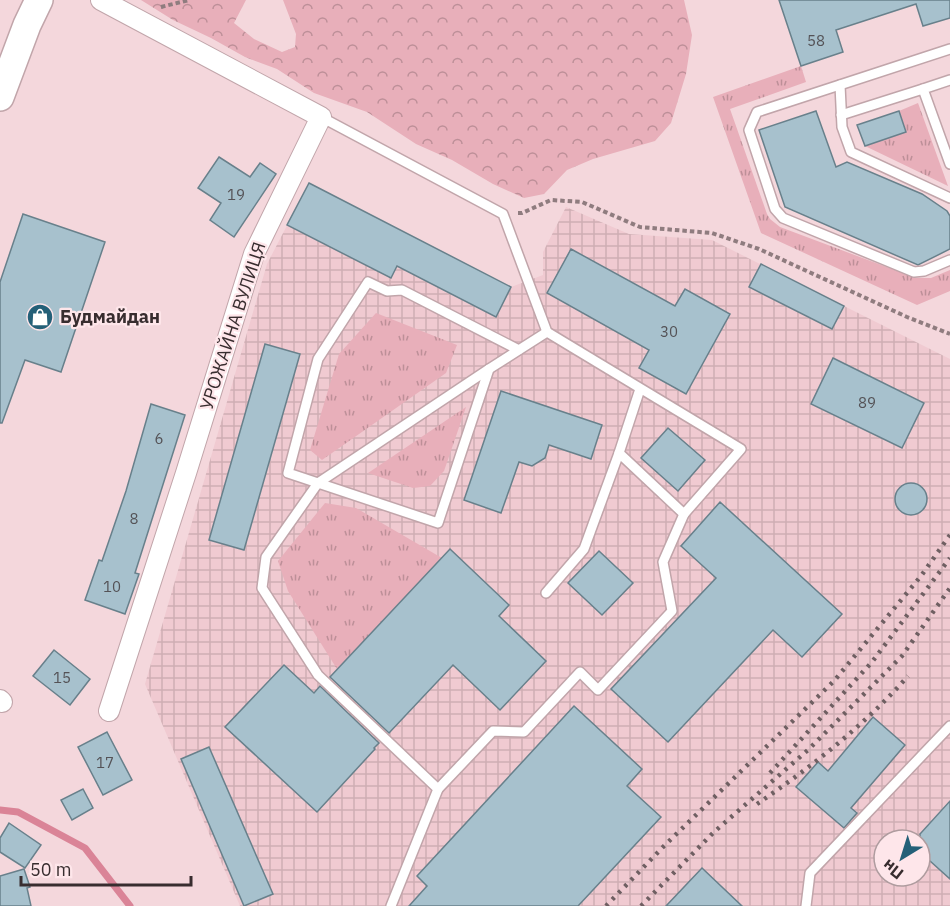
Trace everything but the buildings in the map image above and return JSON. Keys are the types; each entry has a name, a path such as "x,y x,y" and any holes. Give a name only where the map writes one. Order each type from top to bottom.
{"main road":[{"path":"0,97 27,25 39,0"}],"street":[{"path":"101,0 321,117"},
{"name":"УРОЖАЙНА ВУЛИЦЯ","path":"109,711 254,254 321,117"}],"lane":[{"path":"950,49 757,112 748,130 775,209 783,218 914,272 924,271 950,260"},
{"path":"842,115 950,80"},
{"path":"840,85 842,127 851,152 950,198"},
{"path":"923,89 950,164"},
{"path":"321,117 502,214 547,332 741,449 684,514 663,562 672,611 598,690 580,672 524,732 493,731 438,789 391,906"},
{"path":"489,369 438,524 288,473 318,359 368,282 387,291 402,290 519,350"},
{"path":"438,789 318,675 262,588 266,557 318,483 547,332"},
{"path":"546,593 584,549 640,388"},
{"path":"619,453 684,514"},
{"path":"806,906 810,873 950,726"}],"path":[{"path":"502,214 522,213 551,200 582,202 640,228 712,233 759,249 907,317 950,334"}],"shaded area":[{"path":"309,183 511,287 543,275 543,252 566,207 629,234 712,240 950,359 950,906 240,906 145,684 267,264"}],"green space":[{"path":"141,0 246,0 234,23 254,39 282,52 295,47 296,34 283,0 684,0 692,35 686,74 671,123 655,141 593,159 567,170 544,194 524,198 416,144 367,112 314,93 277,69 245,57 173,20"},
{"path":"801,66 806,82 730,109 770,219 780,227 916,278 931,278 950,270 950,291 917,305 761,233 713,97"},
{"path":"918,103 948,186 865,146 906,132 899,111"},
{"path":"376,313 457,345 446,373 322,460 310,450 339,354"},
{"path":"466,407 444,471 430,486 413,488 368,473"},
{"path":"325,503 356,508 442,558 337,669 288,591 278,561"}],"waterway":[{"path":"0,810 18,812 85,848 130,906"}],"railway":[{"path":"606,906 664,846 834,681 921,576 950,535"},
{"path":"770,773 872,662 950,558"},
{"path":"641,906 714,832 808,750 902,656 950,588"},
{"path":"757,804 836,745 874,712 908,676"}],"place":[{"name":"Будмайдан","path":"40,317"}]}
